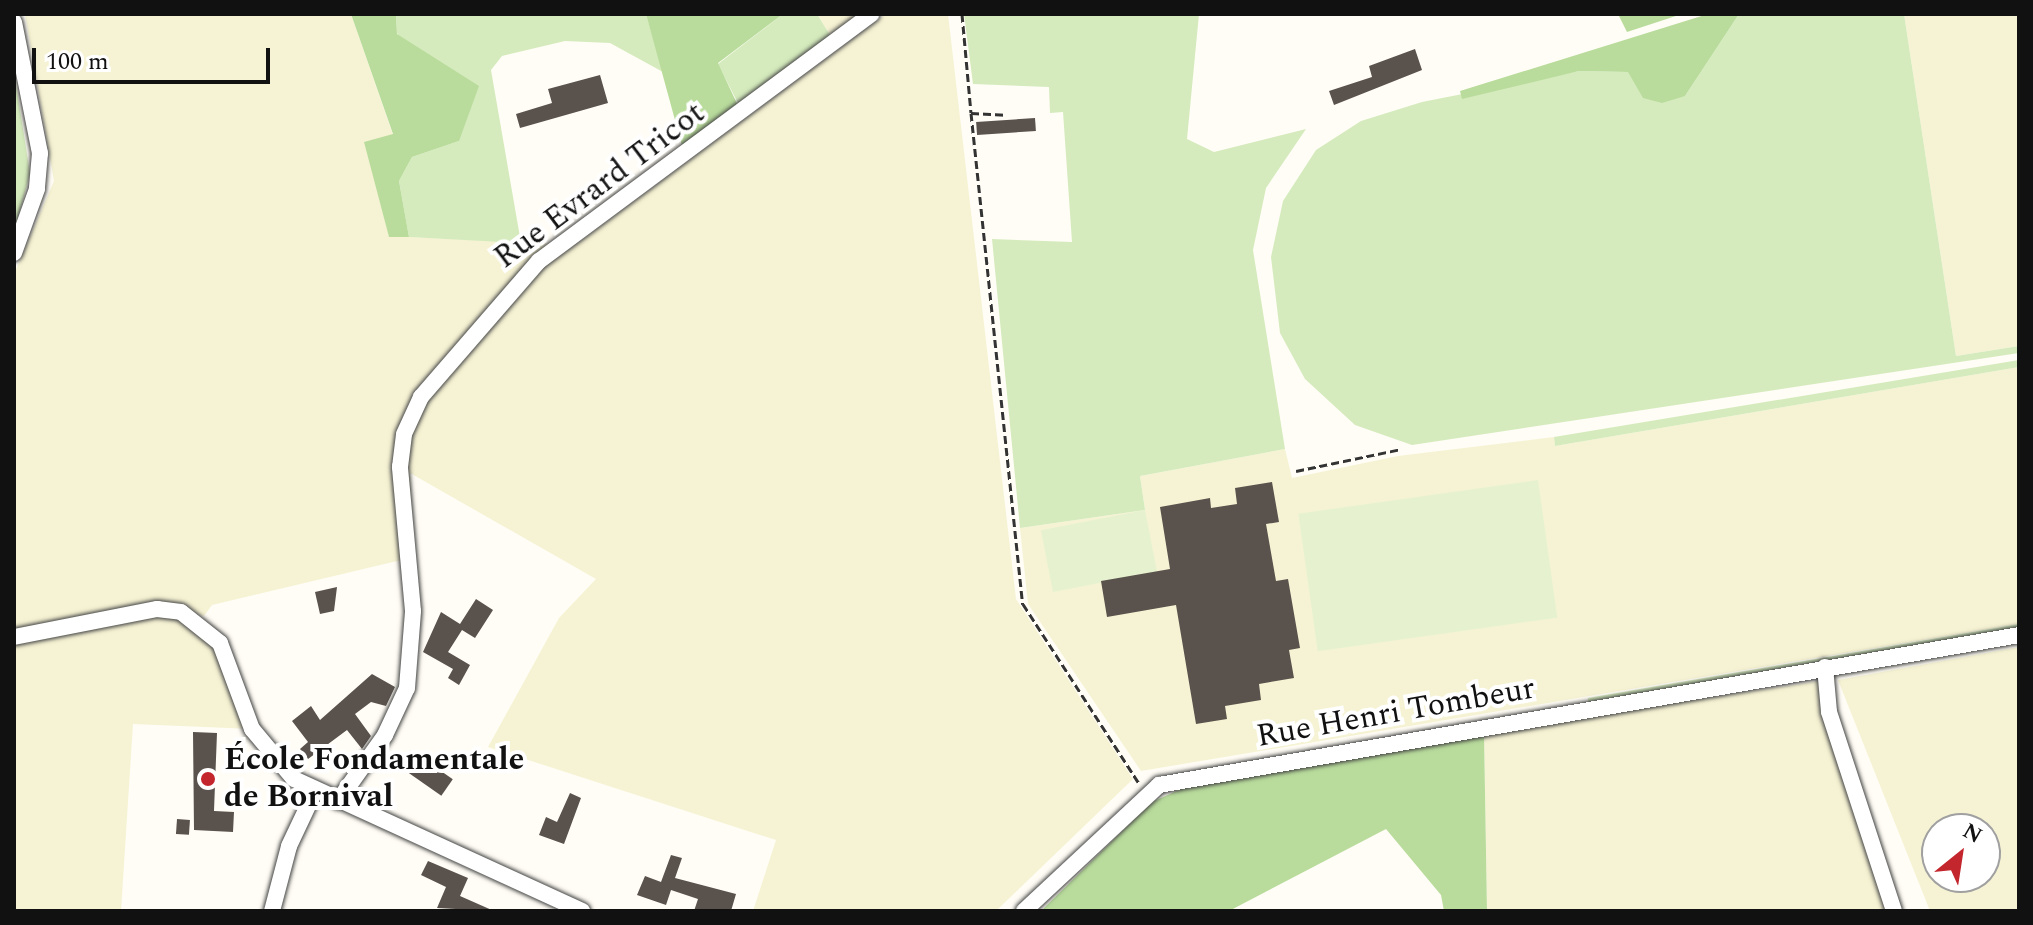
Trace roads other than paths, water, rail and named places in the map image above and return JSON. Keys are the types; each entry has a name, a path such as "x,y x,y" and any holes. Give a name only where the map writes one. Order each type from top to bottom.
{"street":[{"name":"Rue Evrard Tricot","path":"338,801 385,735 407,688 413,611 400,467 404,434 421,397 539,261 871,14"},
{"path":"14,22 40,164 14,253"},
{"path":"14,637 127,614 181,612 220,643 263,747 315,791 582,911"},
{"name":"Rue Henri Tombeur","path":"1024,911 1145,792 1265,763 2019,635"},
{"path":"1825,667 1829,712 1894,911"},
{"path":"272,911 289,846 315,791"}],"place":[{"name":"École Fondamentale de Bornival","path":"208,779"}]}
